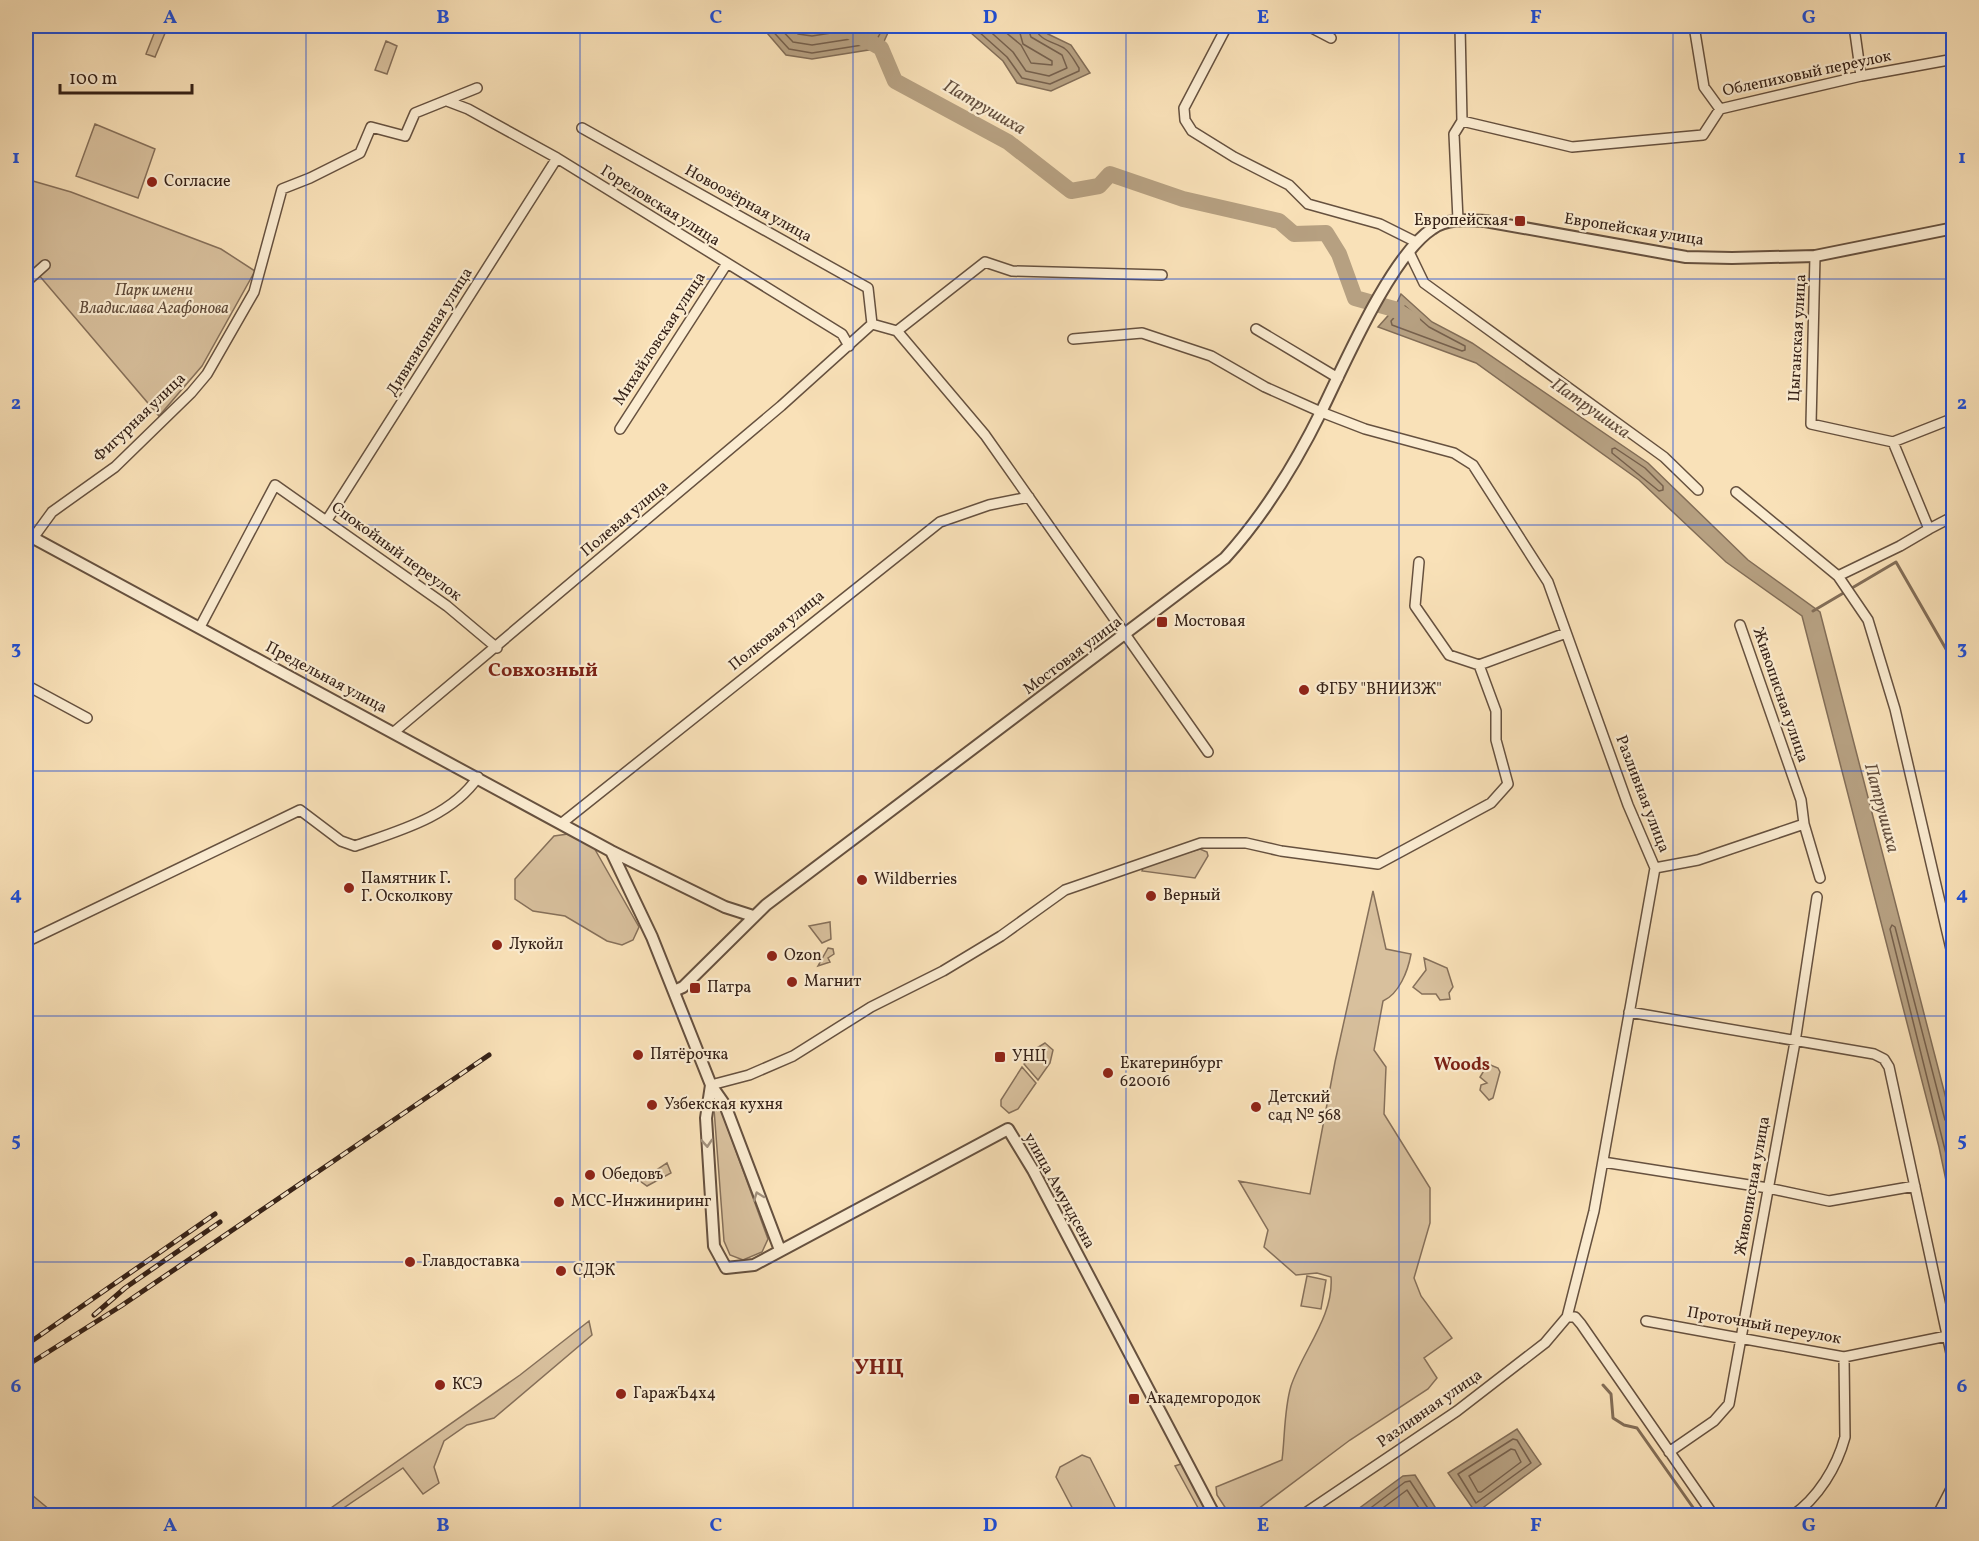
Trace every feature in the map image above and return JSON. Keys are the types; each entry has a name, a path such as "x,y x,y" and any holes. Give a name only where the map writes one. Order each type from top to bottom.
{"street":[{"path":"1227,26 1184,108 1185,120 1192,130 1234,157 1289,185 1308,204 1380,224 1416,242"},
{"path":"1308,26 1331,38"},
{"path":"1458,220 1454,134 1462,121 1460,26"},
{"name":"Облепиховый переулок","path":"1694,26 1704,87 1720,110 1861,76 1953,59"},
{"path":"1854,26 1861,76"},
{"name":"Фигурная улица","path":"29,536 52,512 115,467 191,393 207,374 254,292 282,189 360,153 371,127 405,136 415,113 477,88"},
{"name":"Гореловская улица","path":"447,100 468,108 557,158 726,265 842,334 849,346"},
{"path":"1462,121 1572,147 1703,135 1720,110"},
{"name":"Новоозёрная улица","path":"582,128 868,288 872,324"},
{"name":"Дивизионная улица","path":"327,520 557,158"},
{"name":"Европейская улица","path":"1399,265 1416,242 1434,227 1458,220 1527,227 1686,257 1815,256 1953,228"},
{"path":"1409,252 1425,283 1664,457 1698,490"},
{"name":"Цыганская улица","path":"1815,256 1811,424 1893,442"},
{"path":"897,331 985,262 1012,272 1162,275"},
{"path":"26,282 45,265"},
{"name":"Михайловская улица","path":"620,429 726,265"},
{"name":"Мостовая улица","path":"674,991 683,987 753,915 1225,558 1253,528 1321,412 1399,265"},
{"path":"872,324 897,331 985,435 1208,752"},
{"name":"Полевая улица","path":"394,732 496,648 872,324"},
{"path":"1256,329 1338,378"},
{"name":"Разливная улица","path":"1073,339 1142,333 1212,356 1265,387 1321,412 1365,429 1454,453 1473,465 1548,582 1628,806 1655,868 1594,1211 1567,1317 1545,1343 1457,1411 1300,1515"},
{"path":"1929,529 1893,442 1953,418"},
{"name":"Спокойный переулок","path":"200,627 275,485 447,606 496,648"},
{"path":"1736,492 1838,576 1868,620 1891,697 1953,962"},
{"name":"Полковая улица","path":"562,823 940,522 989,506 1029,497"},
{"path":"1838,576 1900,546 1953,516"},
{"name":"Предельная улица","path":"29,536 611,851 724,907 753,915"},
{"path":"1419,562 1415,606 1449,655 1479,665 1566,633"},
{"name":"Живописная улица","path":"1740,625 1801,800 1804,824 1820,878"},
{"path":"711,1085 749,1075 793,1056 871,1007 972,954 1065,890 1201,843 1246,843 1281,852 1378,864 1491,803 1508,784 1497,740 1496,711 1479,665"},
{"path":"26,685 87,718"},
{"path":"26,942 300,810 341,841 355,846 441,813 471,789 478,777"},
{"path":"1655,868 1698,860 1804,824"},
{"path":"611,851 674,991 711,1085 725,1105 780,1250"},
{"name":"Живописная улица","path":"1669,1452 1714,1421 1729,1404 1795,1042 1817,897"},
{"path":"1629,1012 1874,1054 1884,1059 1889,1067 1953,1367"},
{"name":"улица Амундсена","path":"711,1085 706,1118 714,1246 726,1268 754,1265 1008,1129 1033,1170 1215,1515"},
{"path":"1603,1162 1768,1188 1829,1202 1915,1186"},
{"path":"1567,1317 1575,1317 1581,1324 1714,1515"},
{"name":"Проточный переулок","path":"1647,1321 1844,1356 1947,1336"},
{"path":"1792,1515 1813,1498 1842,1448 1845,1437 1844,1356"},
{"path":"1937,1515 1953,1483"}],"green space":[{"path":"157,26 168,26 155,57 146,54"},
{"path":"386,41 397,46 387,74 375,70"},
{"path":"95,124 155,149 138,198 76,176"},
{"name":"Парк имени Владислава Агафонова","path":"26,179 71,192 221,249 255,271 202,366 159,416 26,260"},
{"path":"568,834 593,846 639,927 633,940 622,945 607,941 565,916 533,911 515,899 515,879 554,836"},
{"path":"1200,849 1207,852 1208,856 1195,878 1142,871 1144,865"},
{"path":"1373,891 1386,949 1411,954 1408,968 1398,988 1383,1001 1374,1050 1386,1067 1384,1114 1430,1188 1430,1223 1414,1278 1421,1296 1452,1338 1424,1358 1437,1378 1428,1389 1350,1440 1250,1515 1230,1515 1217,1495 1216,1487 1282,1460 1291,1386 1323,1319 1331,1291 1331,1277 1317,1273 1296,1275 1264,1247 1268,1230 1239,1181 1310,1194 1335,1062"},
{"path":"830,922 831,939 822,943 809,926"},
{"path":"828,948 833,949 834,954 828,958 830,962 818,966"},
{"path":"1424,958 1447,968 1453,987 1449,993 1450,999 1440,1000 1436,994 1422,994 1413,987 1426,970"},
{"path":"1045,1043 1053,1050 1050,1063 1038,1080 1024,1064 1035,1049"},
{"path":"1488,1064 1498,1068 1500,1072 1493,1098 1489,1100 1480,1090 1481,1085 1487,1083 1480,1077"},
{"path":"1022,1067 1036,1083 1018,1109 1009,1113 1001,1106 1001,1100"},
{"path":"720,1107 768,1239 762,1252 743,1260 730,1255 724,1241 714,1109"},
{"path":"667,1163 671,1173 647,1186 640,1181"},
{"path":"1307,1276 1326,1280 1321,1309 1301,1306"},
{"path":"589,1321 592,1335 494,1418 467,1425 444,1441 434,1467 439,1483 423,1494 403,1468 333,1515 321,1515 520,1375"},
{"path":"1082,1455 1090,1458 1117,1511 1116,1515 1076,1515 1056,1477 1060,1467"},
{"path":"1181,1464 1209,1515 1202,1515 1175,1466"},
{"path":"26,1490 56,1515 26,1515"}],"water":[{"path":"761,26 891,26 881,48 812,59 786,55"},
{"path":"971,26 1038,26 1048,34 1071,45 1090,73 1051,91 1017,83 1003,61 971,33"},
{"path":"1401,294 1432,322 1472,343 1648,463 1748,560 1820,612 1950,1114 1954,1137 1953,1214 1939,1147 1802,616 1726,562 1639,480 1476,363 1378,327 1394,309"},
{"path":"1517,1429 1541,1464 1476,1513 1448,1473"},
{"path":"1415,1475 1440,1515 1350,1515 1403,1476"}],"waterway":[{"name":"Патрушиха","path":"841,26 881,48 895,81 1008,142 1071,191 1099,186 1110,174 1183,199 1279,221 1294,234 1326,233 1339,254 1355,298 1394,309 1412,320"},
{"path":"1813,611 1896,562 1954,663"},
{"path":"1603,1385 1611,1394 1613,1418 1624,1425 1637,1428 1699,1516"}],"railway":[{"path":"26,1366 121,1306 489,1055"},
{"path":"26,1345 215,1214"},
{"path":"94,1315 125,1288 220,1222"}],"place":[{"name":"Согласие","path":"152,182"},
{"name":"Европейская","path":"1520,221"},
{"name":"Мостовая","path":"1162,622"},
{"name":"ФГБУ \"ВНИИЗЖ\"","path":"1304,690"},
{"name":"Wildberries","path":"862,880"},
{"name":"Памятник Г. Г. Осколкову","path":"349,888"},
{"name":"Верный","path":"1151,896"},
{"name":"Лукойл","path":"497,945"},
{"name":"Ozon","path":"772,956"},
{"name":"Магнит","path":"792,982"},
{"name":"Патра","path":"695,988"},
{"name":"Пятёрочка","path":"638,1055"},
{"name":"УНЦ","path":"1000,1057"},
{"name":"Екатеринбург 620016","path":"1108,1073"},
{"name":"Узбекская кухня","path":"652,1105"},
{"name":"Детский сад № 568","path":"1256,1107"},
{"name":"Обедовъ","path":"590,1175"},
{"name":"МСС-Инжиниринг","path":"559,1202"},
{"name":"Главдоставка","path":"410,1262"},
{"name":"СДЭК","path":"561,1271"},
{"name":"КСЭ","path":"440,1385"},
{"name":"ГаражЪ4х4","path":"621,1394"},
{"name":"Академгородок","path":"1134,1399"}],"district":[{"name":"Совхозный","path":"543,671"},
{"name":"Woods","path":"1462,1065"},
{"name":"УНЦ","path":"879,1368"}]}
